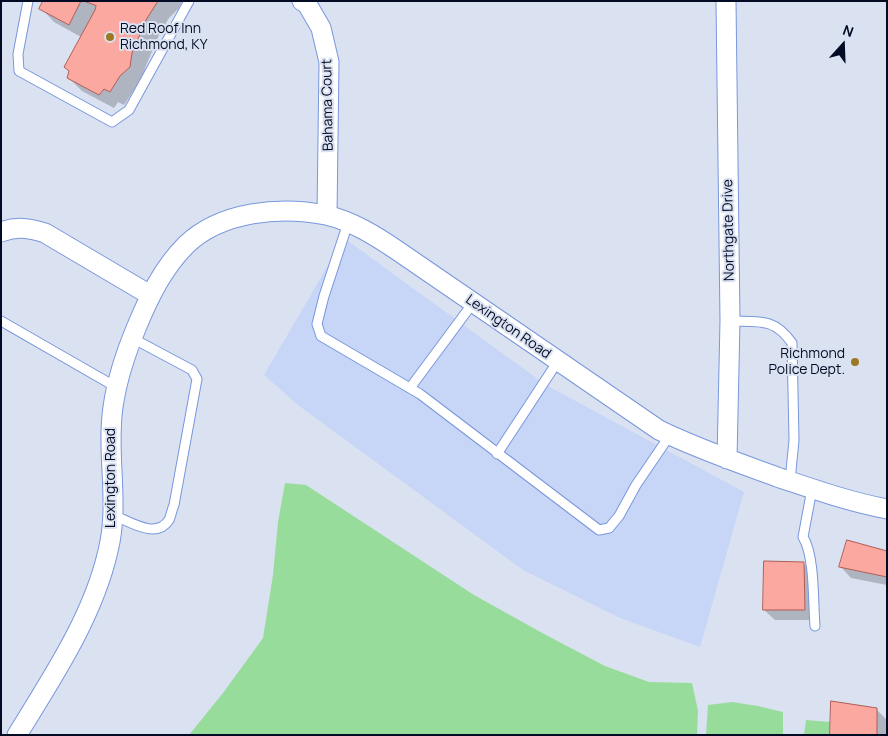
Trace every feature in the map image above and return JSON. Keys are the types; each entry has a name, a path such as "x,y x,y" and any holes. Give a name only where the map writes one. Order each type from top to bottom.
{"street":[{"name":"Bahama Court","path":"302,1 307,4 321,28 329,62 327,215"},
{"name":"Northgate Drive","path":"726,1 730,321 727,460"},
{"name":"Lexington Road","path":"17,735 65,654 97,588 109,549 114,488 111,428 116,387 132,338 150,296 174,258 202,232 236,218 276,212 297,212 327,215 348,223 372,234 398,250 638,417 670,435 727,460 812,489 864,505 887,509"},
{"path":"1,232 10,228 21,228 33,229 45,234 150,296"}],"lane":[{"path":"28,1 18,54 20,71 112,122 129,110 189,1"},
{"path":"348,223 324,296 317,324 321,336 420,394 599,530 609,528 619,516 636,484 670,435"},
{"path":"410,388 473,303"},
{"path":"1,321 116,387"},
{"path":"730,321 765,322 783,330 792,343 794,440 790,481"},
{"path":"113,515 152,530 160,529 169,520 174,505 197,379 192,370 132,338"},
{"path":"498,454 558,361"},
{"path":"812,489 803,537 807,543 811,563 815,626"}],"shaded area":[{"path":"344,238 546,385 744,492 700,647 620,618 523,570 298,405 264,375"}],"green space":[{"path":"285,483 306,485 474,595 605,666 649,682 692,683 698,711 697,735 189,735 223,693 263,638"},
{"path":"732,702 783,712 783,735 706,735 708,705"},
{"path":"806,720 830,722 829,735 804,735"}],"building":[{"path":"43,1 81,1 69,25 39,9"},
{"name":"Red Roof Inn Richmond, KY","path":"84,1 158,1 146,20 132,53 130,67 120,76 110,92 104,89 99,95 67,78 69,71 64,67 95,10 96,6"},
{"path":"847,540 887,551 887,577 839,567"},
{"path":"764,561 804,562 805,610 763,610"},
{"path":"831,701 877,708 877,735 830,735"}],"place":[{"name":"Red Roof Inn Richmond, KY","path":"110,37"},
{"name":"Richmond Police Dept.","path":"855,362"}]}
